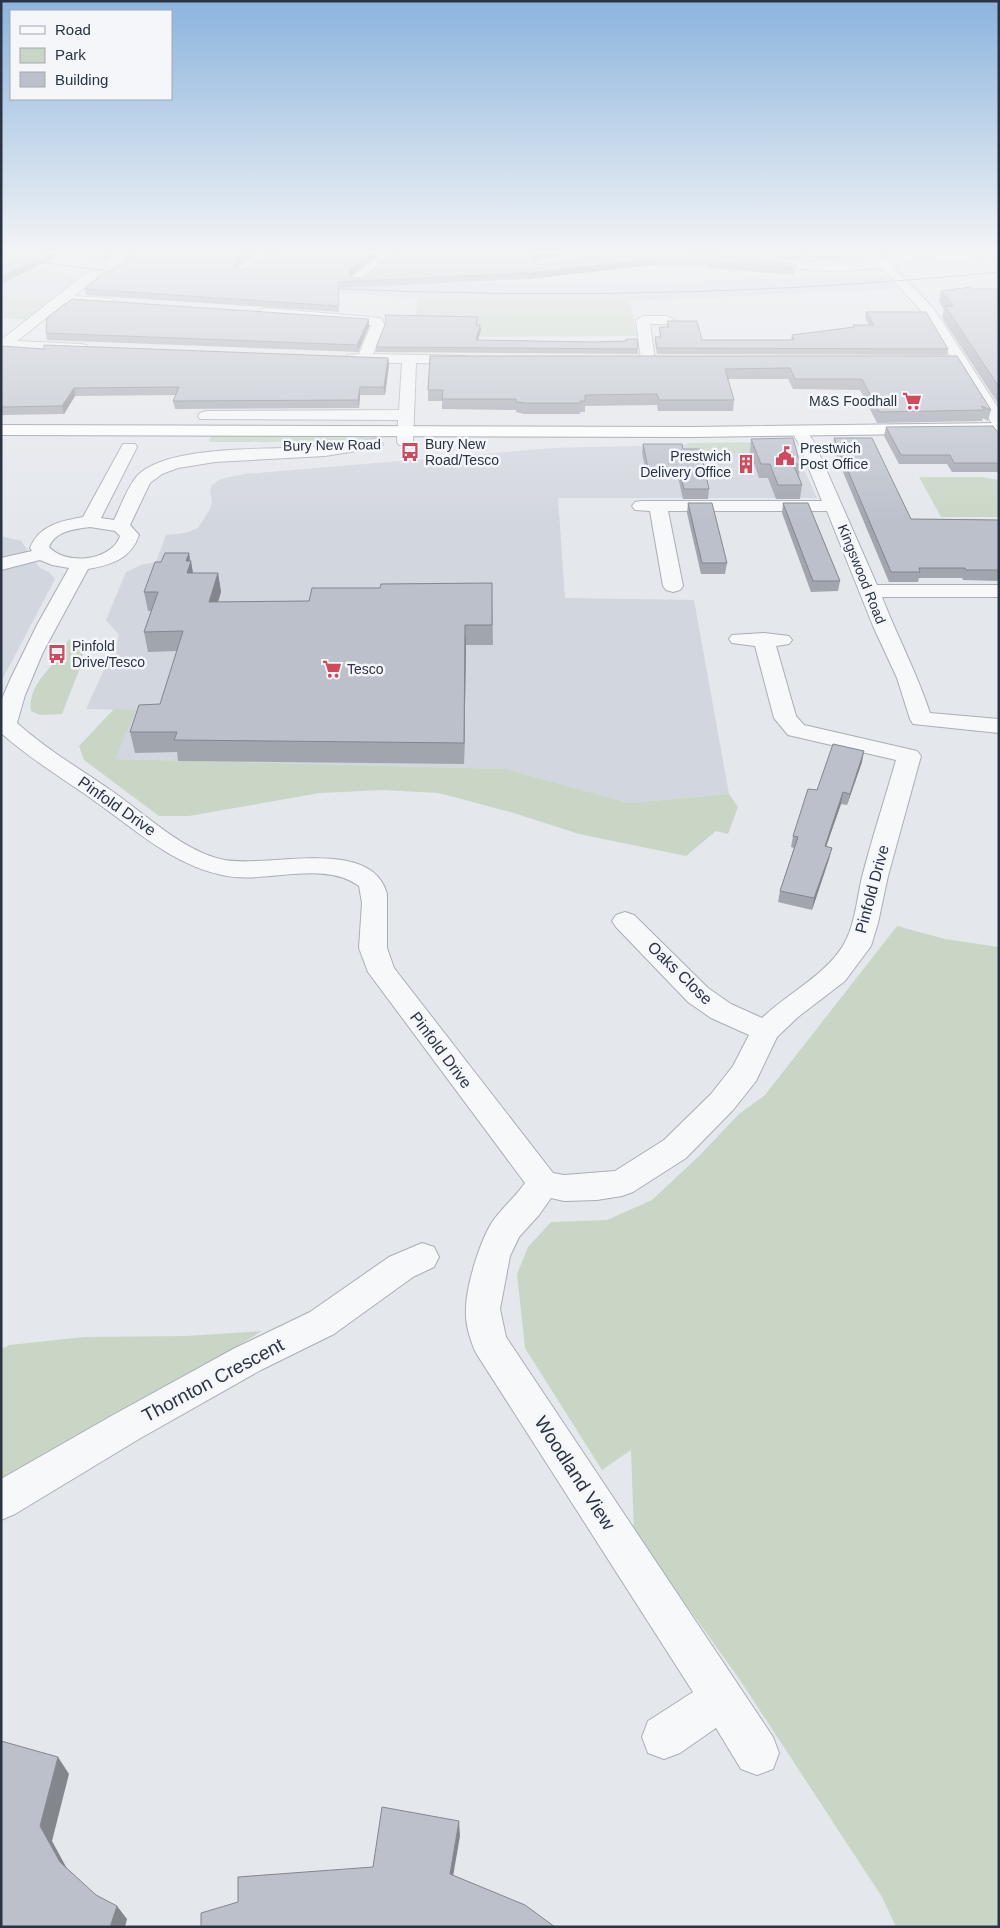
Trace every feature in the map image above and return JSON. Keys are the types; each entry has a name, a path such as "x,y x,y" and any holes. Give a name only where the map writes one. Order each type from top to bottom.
{"highway":[{"name":"Bury New Road","path":"1,430 405,429 692,432 999,428"},
{"name":"Bury New Road","path":"177,447 375,444 405,429"},
{"path":"141,447 153,430"},
{"path":"1,434 141,447"},
{"path":"1,444 48,446"},
{"path":"111,447 141,447"}],"street":[{"path":"364,359 370,344"},
{"path":"630,360 653,360 649,344"},
{"path":"949,344 999,422"},
{"path":"2,346 91,349"},
{"path":"335,358 479,360"},
{"path":"206,416 405,429 409,360"},
{"path":"942,361 960,361"},
{"name":"Kingswood Road","path":"799,431 806,442 870,591 883,626 908,678 921,719 999,726"},
{"path":"143,479 161,468 187,460 212,456 296,453 375,444"},
{"path":"90,522 141,447 153,458 120,526"},
{"path":"666,577 650,506 834,506"},
{"path":"90,522 120,526 130,535 130,542 124,549 103,559 80,563 56,561 42,554 39,548 40,542 46,536 65,526 90,522"},
{"path":"1,564 42,554"},
{"name":"Pinfold Drive","path":"80,563 36,646 12,697 5,724 26,744 190,857 226,868 338,868 357,873 369,880 374,890 373,949 382,972 543,1183 564,1188 597,1187 622,1182 675,1149 722,1102 745,1073 766,1031 788,1010 835,974 856,946 869,909 875,876 909,756 796,730 785,718 773,640 739,639"},
{"path":"870,591 999,591"},
{"name":"Oaks Close","path":"625,921 637,947 698,995 721,1011 766,1031"},
{"name":"Woodland View","path":"543,1183 527,1206 506,1228 493,1256 484,1309 489,1342 757,1753"},
{"name":"Thornton Crescent","path":"1,1501 248,1359 322,1323 402,1267 422,1257"},
{"path":"664,1738 721,1699"}],"shaded area":[{"path":"785,442 793,445 817,498 558,498 565,598 694,600 729,794 629,803 506,769 114,759 135,710 86,709 118,639 119,635 106,620 126,572 141,565 156,562 166,535 185,533 198,528 210,509 212,485 221,479 244,474 554,448"},
{"path":"1,536 21,541 40,568 49,572 55,579 1,682"}],"green space":[{"path":"391,434 382,438 365,440 209,442 212,435"},
{"path":"777,442 794,450 690,454 687,443"},
{"path":"919,477 981,477 999,480 999,517 941,517"},
{"path":"69,639 82,650 83,660 62,714 40,715 31,711 32,695 35,688"},
{"path":"114,709 136,710 115,759 506,769 629,803 729,794 738,807 728,834 716,831 686,856 579,834 517,814 439,793 383,790 320,793 189,816 159,816 84,760 79,746"},
{"path":"897,926 945,939 999,947 999,1927 896,1927 882,1897 740,1680 634,1532 631,1450 602,1470 525,1348 517,1274 528,1247 551,1222 607,1220 652,1200 699,1156 739,1114 765,1095"},
{"path":"262,1331 15,1481 1,1487 1,1349 10,1345 84,1337 186,1336"}],"building":[{"path":"377,344 637,344 638,349 376,347"},
{"path":"656,344 945,344 948,349 657,348"},
{"path":"970,344 999,344 999,387"},
{"path":"44,345 388,358 384,387 360,387 358,400 173,401 179,387 74,388 62,406 1,407 1,346 44,349"},
{"path":"430,356 957,356 991,410 981,406 985,410 879,412 862,379 795,379 790,368 725,369 734,400 659,400 657,394 585,395 585,401 580,401 581,403 525,403 516,402 516,399 442,399 443,390 428,390"},
{"path":"993,426 999,434 999,463 954,463 950,455 901,455 886,427"},
{"path":"793,438 800,464 793,464 802,485 778,485 770,464 761,464 751,439"},
{"path":"834,438 872,438 911,519 999,520 999,570 919,568 920,572 891,572"},
{"path":"643,444 682,444 683,449 700,449 709,489 684,489 679,468 648,468"},
{"path":"688,503 712,503 727,563 702,563"},
{"path":"783,503 808,503 840,581 813,581"},
{"name":"Tesco","path":"165,553 189,553 186,561 191,561 187,573 218,573 209,602 309,601 312,588 380,588 381,584 492,583 492,625 465,625 464,743 174,740 177,732 130,732 139,705 160,704 183,631 144,632 158,592 144,592 155,562 161,562"},
{"path":"833,744 864,751 850,794 843,792 825,846 832,848 814,898 780,891 798,837 793,836 808,789 817,790"},
{"path":"1,1741 58,1757 40,1826 60,1862 96,1895 117,1906 110,1927 1,1927"},
{"path":"382,1807 459,1821 450,1874 525,1905 555,1927 201,1927 201,1913 238,1902 238,1877 373,1867"}],"place":[{"name":"M&S Foodhall","path":"912,401"},
{"name":"Bury New Road/Tesco","path":"410,452"},
{"name":"Prestwich Post Office","path":"785,456"},
{"name":"Prestwich Delivery Office","path":"746,464"},
{"name":"Pinfold Drive/Tesco","path":"57,654"},
{"name":"Tesco","path":"332,669"}]}
